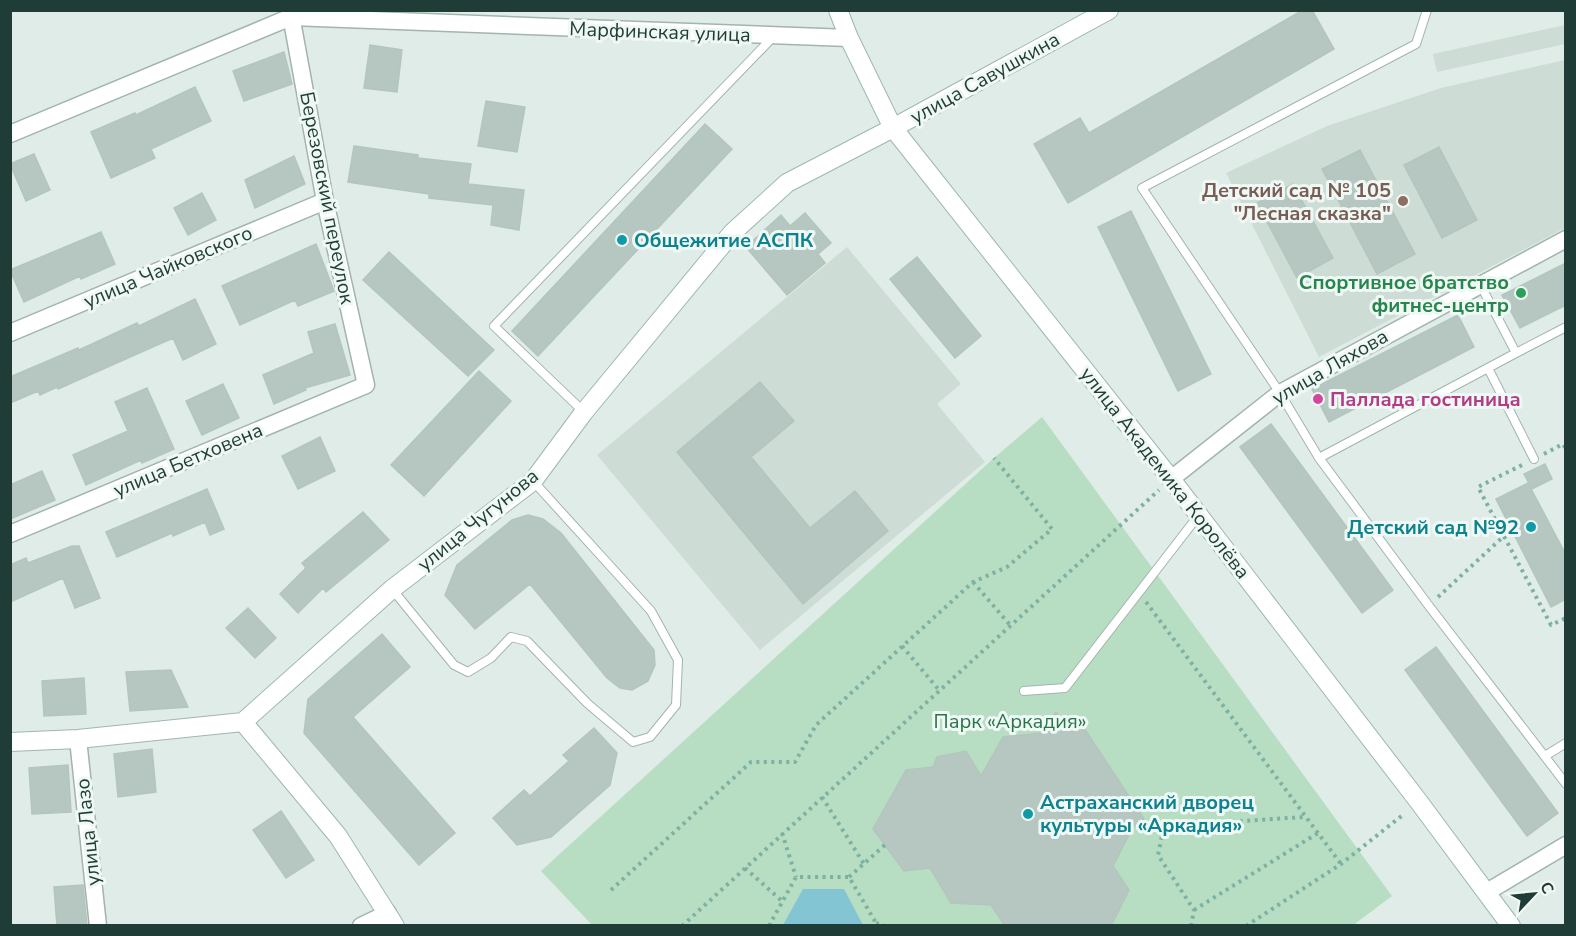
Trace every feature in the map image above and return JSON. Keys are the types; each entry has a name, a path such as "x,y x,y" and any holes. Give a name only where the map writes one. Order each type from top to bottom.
{"main road":[{"name":"улица Академика Королёва","path":"838,10 849,38 893,128 1171,479 1419,802 1511,926"},
{"name":"улица Савушкина","path":"893,128 1109,10"},
{"name":"улица Чугунова","path":"243,722 392,589 533,481 584,412 740,226 787,183 893,128"},
{"path":"10,742 78,739 243,722 338,836 392,919"}],"street":[{"name":"Марфинская улица","path":"290,14 849,38"},
{"path":"10,134 290,14"},
{"name":"Березовский переулок","path":"290,14 325,201 366,385"},
{"name":"улица Чайковского","path":"10,333 325,201"},
{"name":"улица Ляхова","path":"1171,479 1280,393 1566,239"},
{"name":"улица Бетховена","path":"10,534 366,385"},
{"name":"улица Лазо","path":"78,739 98,926"},
{"path":"1487,892 1566,845"},
{"path":"361,926 392,919"}],"lane":[{"path":"1427,10 1416,44 1142,188 1280,393 1319,458 1566,784"},
{"path":"584,412 495,326 774,36"},
{"path":"1479,284 1516,353"},
{"path":"1319,458 1566,327"},
{"path":"1488,368 1534,459"},
{"path":"392,589 454,665 468,672 491,658 511,637 526,641 587,703 633,742 650,737 676,705 678,660 651,611 533,481"},
{"path":"1024,691 1065,688 1199,516"},
{"path":"1545,756 1566,743"}],"path":[{"path":"1566,449 1563,444 1478,487 1551,625 1566,618"},
{"path":"611,890 751,762 795,762 816,724 902,646 973,582 1007,567 1052,529 994,458"},
{"path":"682,926 1171,479"},
{"path":"1429,606 1504,536"},
{"path":"973,582 1010,625"},
{"path":"1139,592 1341,864"},
{"path":"902,646 939,690"},
{"path":"822,797 864,864"},
{"path":"1246,926 1341,864 1419,802"},
{"path":"1191,926 1194,910 1158,855 1164,826 1306,816"},
{"path":"1194,910 1318,832"},
{"path":"771,926 796,877 782,833"},
{"path":"796,877 849,877 885,845"},
{"path":"745,867 782,901"},
{"path":"849,877 875,924 885,926"}],"shaded area":[{"path":"1565,25 1565,44 1437,72 1433,54"},
{"name":"Детский сад № 105 \"Лесная сказка\"","path":"1565,60 1565,228 1319,357 1226,173 1327,126 1441,88"},
{"path":"847,247 961,384 937,404 985,462 760,650 597,455"}],"green space":[{"name":"Парк «Аркадия»","path":"1042,417 1392,896 1352,926 593,926 541,871 994,458"}],"water":[{"path":"803,889 844,889 863,925 783,925"}],"building":[{"path":"1303,10 1312,10 1334,49 1068,203 1034,144 1080,118 1089,133"},
{"path":"370,45 402,50 397,92 364,88"},
{"path":"284,52 292,84 244,101 233,71"},
{"path":"195,87 211,121 151,149 155,158 111,178 91,132 135,113 136,115"},
{"path":"486,101 525,107 517,152 478,146"},
{"name":"Общежитие АСПК","path":"705,124 732,149 538,356 512,331"},
{"path":"354,146 418,155 418,158 471,164 468,184 524,190 519,230 491,225 493,205 429,198 429,194 348,182"},
{"path":"1439,147 1477,220 1442,238 1404,165"},
{"path":"1360,150 1415,254 1377,274 1322,169"},
{"path":"34,154 50,190 26,201 10,164"},
{"path":"294,156 305,184 255,208 245,180"},
{"path":"1293,184 1333,258 1297,278 1257,203"},
{"path":"202,193 216,220 188,235 174,208"},
{"path":"1131,211 1211,374 1178,391 1098,227"},
{"path":"805,213 831,243 818,254 825,263 787,295 746,247 781,215 790,226"},
{"path":"101,232 115,264 81,279 80,276 24,302 10,270"},
{"path":"316,244 334,291 298,306 295,300 240,325 222,286"},
{"path":"389,252 494,350 468,376 363,280"},
{"path":"917,257 981,336 955,358 890,279"},
{"path":"1566,263 1566,305 1520,328 1502,295"},
{"path":"195,299 216,344 183,360 173,338 58,389 57,387 40,395 38,391 10,403 10,377 78,348 79,350 137,323 139,326"},
{"path":"1458,315 1474,347 1329,422 1312,389"},
{"path":"335,324 350,375 305,388 306,390 274,404 263,375 314,353 308,332"},
{"path":"479,371 511,401 424,496 391,465"},
{"path":"760,382 794,421 751,457 810,528 855,491 888,531 803,604 677,452"},
{"path":"223,384 239,418 202,435 186,401"},
{"path":"147,388 174,449 142,463 141,460 86,485 73,455 128,431 115,402"},
{"path":"1271,424 1393,590 1362,613 1240,447"},
{"path":"320,437 335,471 298,489 282,456"},
{"path":"1545,464 1552,479 1532,489 1524,474"},
{"path":"42,471 55,500 10,519 10,485"},
{"name":"Детский сад №92","path":"1528,483 1566,555 1566,599 1551,607 1496,499"},
{"path":"207,489 224,529 210,535 205,522 173,536 172,533 117,557 106,532"},
{"path":"363,512 389,540 326,592 323,588 298,613 280,594 306,568 302,563"},
{"path":"528,515 543,519 561,533 654,650 655,665 648,681 632,690 620,688 607,678 530,584 475,629 445,595 457,565 512,520"},
{"path":"72,546 79,546 100,598 75,608 63,578 10,602 10,565 26,558 28,563"},
{"path":"248,608 276,638 255,658 226,628"},
{"path":"382,634 410,667 353,717 455,833 419,865 304,733 308,699"},
{"path":"1436,647 1558,813 1527,836 1405,670"},
{"path":"171,670 188,707 130,711 126,672"},
{"path":"84,678 86,714 44,716 42,681"},
{"path":"1056,712 1069,729 1084,728 1148,825 1133,827 1113,866 1129,890 1111,926 1005,926 991,905 951,903 930,868 904,871 873,829 906,770 933,767 937,757 966,751 981,776 1003,737 1041,733"},
{"path":"594,728 617,753 610,785 551,837 517,845 493,818 524,790 530,796 569,761 563,755"},
{"path":"152,749 156,792 118,797 114,754"},
{"path":"68,765 71,812 32,814 29,768"},
{"path":"281,811 314,860 286,878 253,830"},
{"path":"83,885 87,926 57,926 54,887"}],"place":[{"name":"Детский сад № 105 \"Лесная сказка\"","path":"1403,201"},
{"name":"Общежитие АСПК","path":"622,240"},
{"name":"Спортивное братство фитнес-центр","path":"1521,293"},
{"name":"Паллада гостиница","path":"1318,399"},
{"name":"Детский сад №92","path":"1531,527"},
{"name":"Астраханский дворец культуры «Аркадия»","path":"1028,814"}]}
